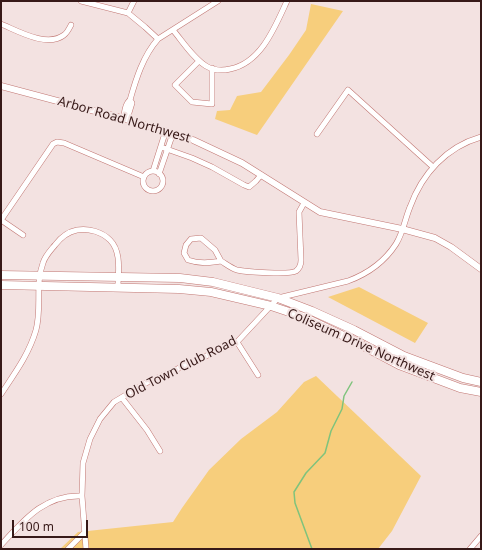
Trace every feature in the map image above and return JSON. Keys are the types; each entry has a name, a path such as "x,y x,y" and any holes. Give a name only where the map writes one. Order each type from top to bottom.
{"main road":[{"name":"Coliseum Drive Northwest","path":"1,275 180,278 213,282 278,298 312,311 354,330 411,359 463,378 481,382"},
{"name":"Coliseum Drive Northwest","path":"1,285 179,288 271,306 304,317 399,365 460,388 481,392"}],"street":[{"path":"81,1 128,13 158,40"},
{"path":"128,13 134,1"},
{"path":"125,119 124,115 128,102 152,45 218,1"},
{"path":"173,30 199,61 207,67 224,70 232,69 247,63 254,57 272,31 287,1"},
{"path":"1,24 36,38 49,41 58,39 64,35 71,25"},
{"path":"199,61 175,85 192,102 212,104 212,68"},
{"name":"Arbor Road Northwest","path":"1,86 166,130 217,150 242,163 320,212 402,229 443,242 481,269"},
{"path":"317,134 348,90 433,167"},
{"path":"153,171 166,130"},
{"path":"159,174 173,133"},
{"path":"278,298 348,281 363,274 376,265 391,251 396,243 415,194 433,167 441,158 458,146 481,137"},
{"path":"23,235 1,220 53,144 57,142 64,143 144,177"},
{"path":"161,147 212,167 249,187 253,185 261,175"},
{"path":"153,171 159,174 163,183 160,188 154,191 147,189 143,181 147,173 153,171"},
{"path":"221,261 198,263 188,260 184,253 186,245 191,239 201,238 215,250 221,261 232,268 247,272 282,274 291,273 297,270 300,267 302,260 299,212 304,203"},
{"path":"1,394 26,356 36,328 39,276 43,262 59,240 68,233 81,229 93,230 105,236 114,244 118,255 118,287"},
{"name":"Old Town Club Road","path":"86,549 82,496 83,463 90,439 100,419 114,402 146,383 237,342 278,298"},
{"path":"237,342 258,375"},
{"path":"122,398 148,430 160,451"},
{"path":"1,545 38,508 64,497 73,495 82,496"},
{"path":"68,549 85,532"},
{"path":"470,549 481,536"}],"shaded area":[{"path":"311,4 343,11 257,135 215,119 217,111 230,110 237,96 261,92 306,30"},
{"path":"359,287 428,323 415,343 328,297"},
{"path":"316,376 421,476 392,531 378,549 60,549 78,532 173,522 209,470 241,439 277,412 304,382"}],"waterway":[{"path":"312,549 295,503 294,492 306,473 325,453 331,431 342,409 344,396 352,382"}]}
